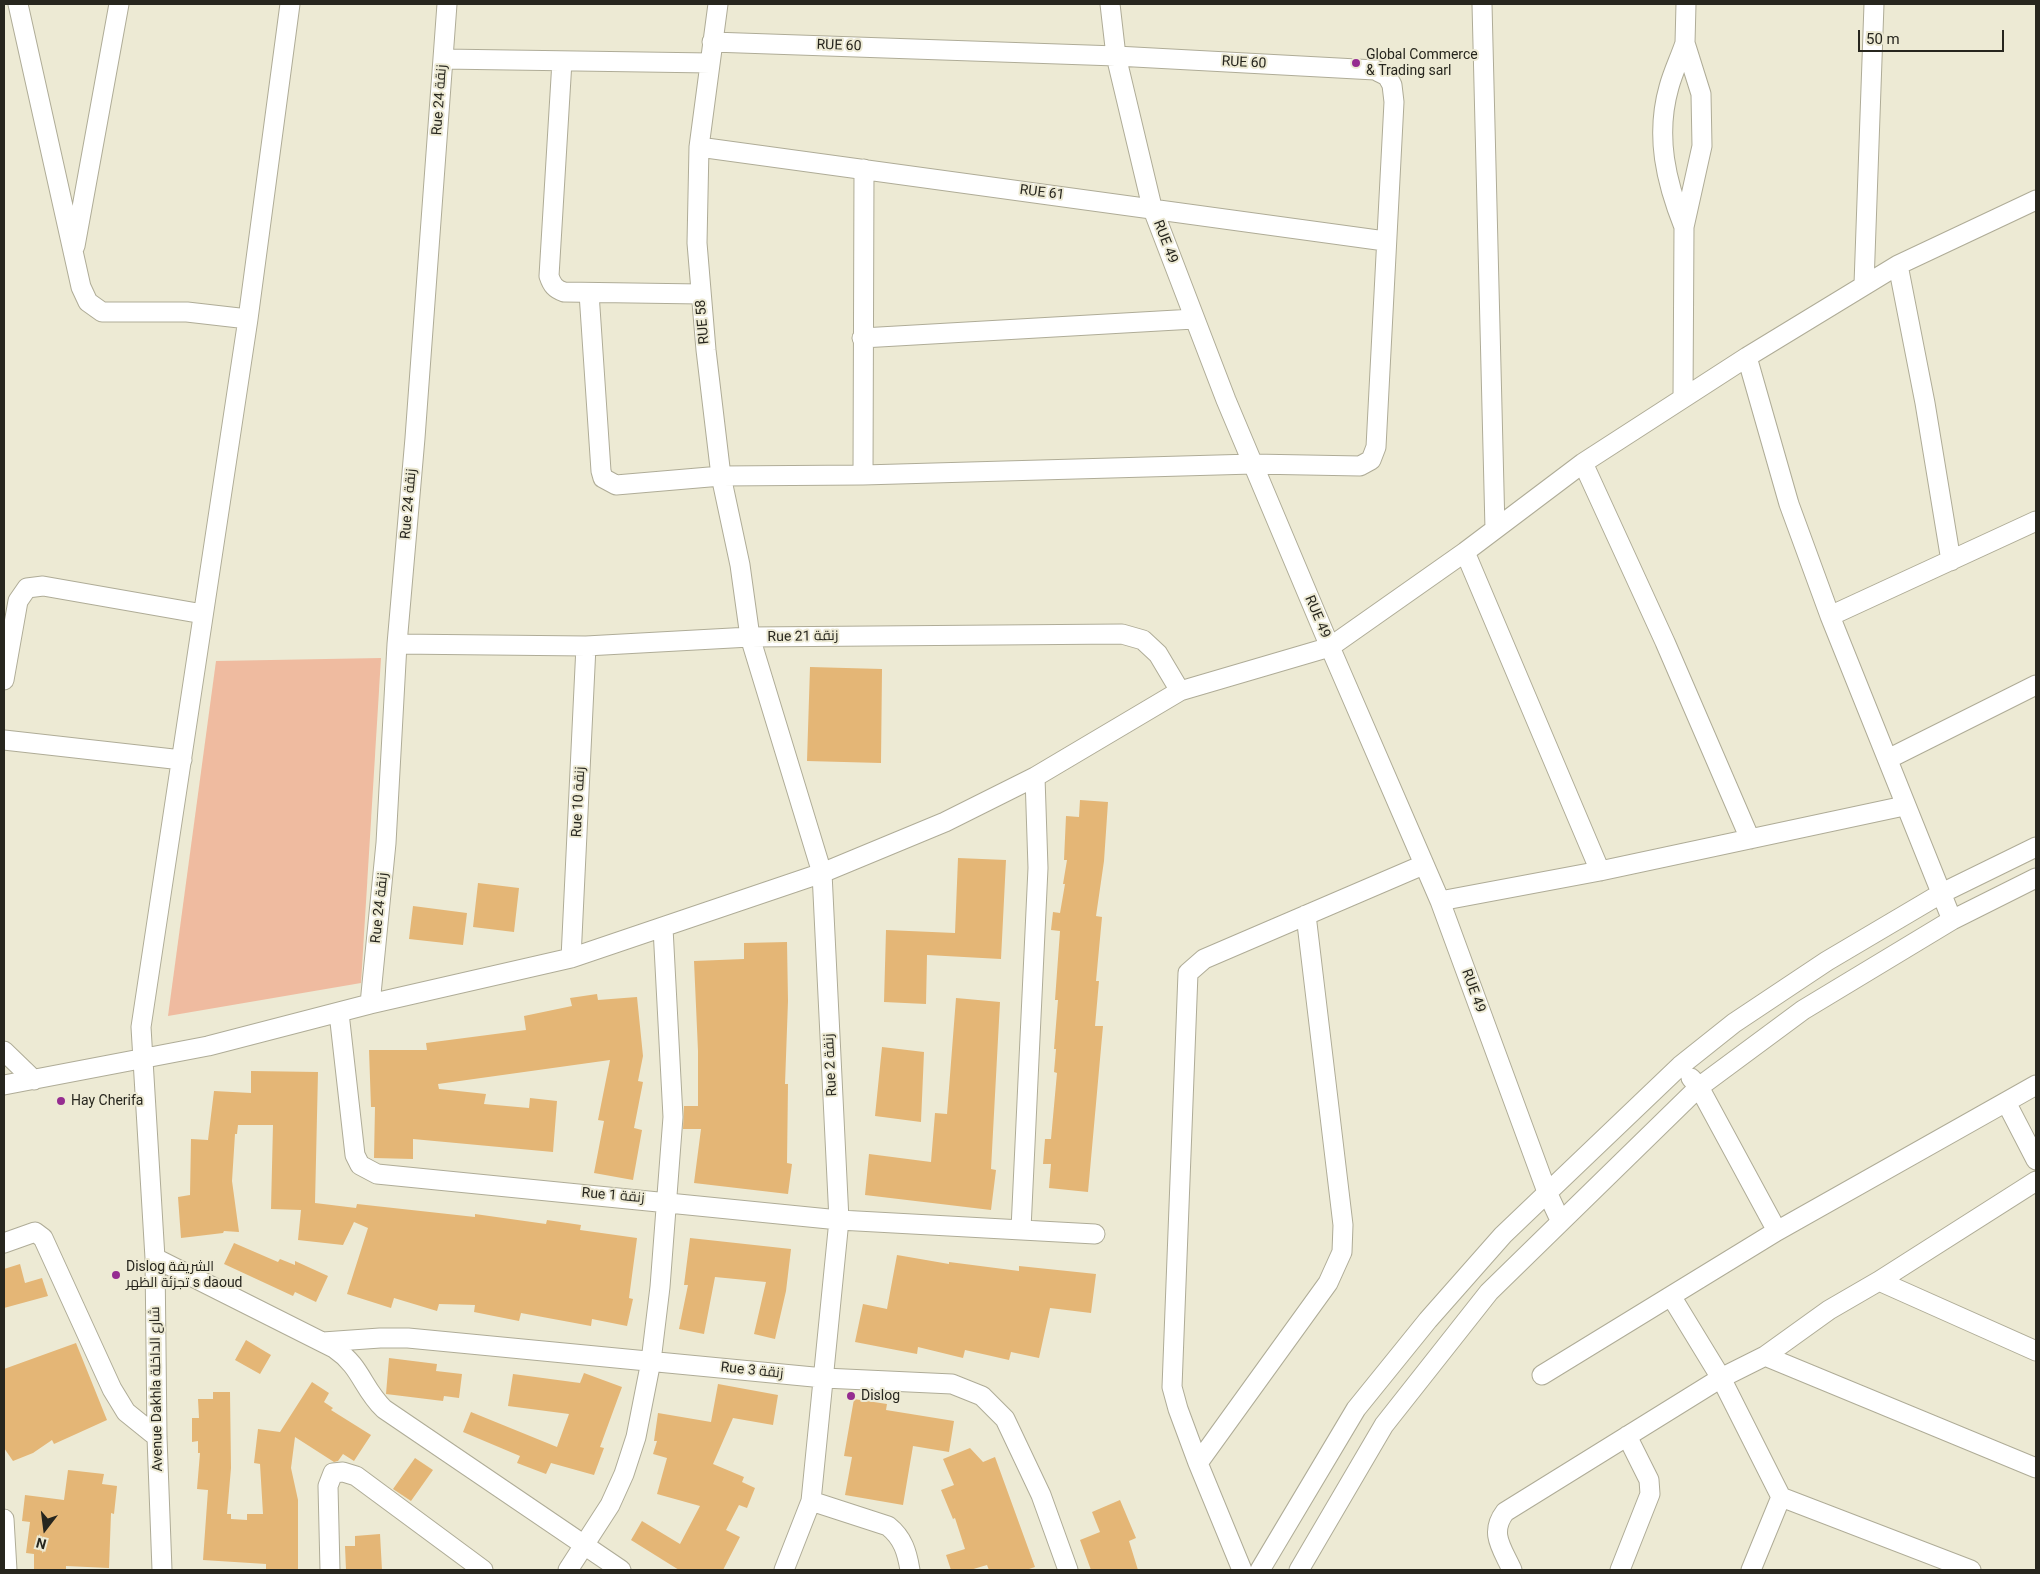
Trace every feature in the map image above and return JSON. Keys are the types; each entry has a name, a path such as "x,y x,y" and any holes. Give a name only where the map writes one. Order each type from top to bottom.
{"street":[{"path":"18,4 84,295 94,308 102,312 187,312 248,319"},
{"path":"74,254 120,4"},
{"name":"Avenue Dakhla شارع الداخلة","path":"162,1570 156,1437 155,1258 141,1026 248,319 290,4"},
{"name":"Rue 24 زنقة","path":"370,1004 386,843 398,644 447,4"},
{"name":"RUE 58","path":"718,4 699,148 697,243 721,476 740,565 750,637"},
{"name":"RUE 49","path":"1110,4 1116,56 1152,207 1194,320 1253,464 1440,901 1547,1192 1560,1220"},
{"path":"1482,4 1495,529"},
{"path":"1684,227 1670,192 1664,166 1663,127 1669,88 1685,43 1686,4"},
{"path":"1864,284 1874,4"},
{"name":"RUE 60","path":"712,42 1116,56 1374,70 1387,76 1392,85 1394,102 1385,241 1376,447 1371,460 1360,466 1253,464"},
{"path":"1683,398 1684,227 1702,146 1701,94 1685,43"},
{"path":"443,59 710,63"},
{"path":"562,61 549,276 551,282 559,291 701,294"},
{"name":"RUE 61","path":"699,148 1152,207 1385,241"},
{"path":"863,475 864,169"},
{"path":"4,1085 208,1046 370,1004 571,958 822,873 945,822 1035,777 1180,691 1330,647 1465,552 1583,463 1747,357 1898,265 2036,200"},
{"path":"1898,265 1925,403 1951,560"},
{"path":"589,292 603,478 616,485 721,476 863,475 1253,464"},
{"path":"862,338 1194,320"},
{"path":"1747,357 1789,504 1830,616 1888,758 1904,806 1952,920"},
{"path":"1583,463 1665,642 1750,839"},
{"path":"1830,616 2036,521"},
{"path":"1465,552 1600,870"},
{"path":"4,680 18,601 27,588 43,586 204,614"},
{"name":"Rue 21 زنقة","path":"398,644 586,646 750,637 1122,634 1143,640 1158,654 1180,691"},
{"name":"Rue 2 زنقة","path":"750,637 822,873 839,1220 811,1501 784,1570"},
{"name":"Rue 10 زنقة","path":"571,958 586,646"},
{"path":"1888,758 2036,685"},
{"path":"4,740 182,760"},
{"path":"1021,1229 1038,868 1035,777"},
{"path":"1440,901 1600,870 1904,806"},
{"path":"1260,1570 1356,1409 1428,1320 1503,1235 1680,1066 1734,1023 1835,956 1942,893 2036,846"},
{"path":"1242,1570 1198,1463 1172,1387 1188,973 1204,959 1424,866"},
{"path":"1298,1570 1384,1425 1489,1292 1560,1220 1699,1087 1803,1010 1952,920 2036,878"},
{"path":"1198,1463 1328,1282 1342,1252 1343,1225 1306,915"},
{"path":"568,1570 610,1504 624,1474 636,1437 651,1361 667,1202 673,1117 663,928"},
{"name":"Rue 1 زنقة","path":"339,1013 355,1155 360,1165 377,1174 839,1220 1095,1234"},
{"path":"4,1051 34,1080"},
{"path":"1680,1066 1699,1087 1777,1231"},
{"path":"1542,1375 1777,1231 2036,1085"},
{"path":"2006,1102 2036,1160"},
{"path":"1512,1570 1497,1536 1496,1522 1505,1512 1721,1378 1766,1356 1829,1310 1879,1281 2036,1181"},
{"path":"4,1243 36,1232 43,1238 112,1389 126,1412 156,1437"},
{"path":"155,1258 344,1354 352,1363 370,1393 384,1409 621,1570"},
{"path":"1879,1281 2036,1351"},
{"path":"1671,1296 1721,1378 1781,1497 1970,1570"},
{"name":"Rue 3 زنقة","path":"323,1342 408,1338 824,1378 952,1384 972,1391 991,1402 1005,1419 1024,1457 1050,1519 1068,1570"},
{"path":"1766,1356 2036,1468"},
{"path":"1620,1570 1650,1494 1649,1480 1627,1436"},
{"path":"330,1570 328,1486 333,1474 343,1472 356,1476 483,1570"},
{"path":"1751,1570 1781,1497"},
{"path":"811,1501 888,1526 898,1534 904,1545 910,1570"},
{"path":"4,1519 7,1570"}],"shaded area":[{"path":"381,658 361,983 168,1016 216,661"}],"building":[{"path":"810,667 882,669 881,763 807,761"},
{"path":"1080,800 1108,802 1104,861 1096,916 1102,917 1096,981 1099,981 1095,1026 1103,1026 1088,1192 1049,1188 1051,1164 1043,1164 1045,1139 1051,1139 1057,1073 1054,1072 1056,1049 1054,1049 1058,1000 1055,1000 1060,931 1051,930 1053,912 1060,913 1065,884 1063,884 1067,860 1064,860 1066,816 1079,817"},
{"path":"958,858 1006,860 1001,959 927,955 926,1004 884,1002 886,930 955,933"},
{"path":"478,883 519,888 514,932 473,927"},
{"path":"413,906 467,913 463,945 409,939"},
{"path":"787,942 788,1001 785,1084 788,1084 787,1163 792,1164 788,1194 694,1183 701,1129 683,1129 684,1106 698,1106 698,1051 694,961 744,959 744,943"},
{"path":"597,994 598,1000 637,997 643,1056 638,1081 643,1082 634,1128 642,1130 633,1180 594,1173 604,1121 598,1120 610,1060 438,1084 439,1089 486,1094 484,1104 529,1108 530,1098 557,1101 553,1152 413,1139 413,1159 374,1158 375,1107 371,1107 369,1050 427,1050 426,1043 526,1030 524,1016 572,1006 570,998"},
{"path":"956,998 1000,1002 991,1169 996,1170 991,1210 865,1195 869,1154 931,1162 935,1113 947,1114"},
{"path":"882,1047 924,1052 921,1122 875,1116"},
{"path":"251,1071 318,1072 315,1203 356,1208 357,1204 475,1217 475,1214 546,1224 547,1220 581,1225 580,1230 637,1238 629,1298 633,1299 627,1326 592,1319 591,1326 521,1313 519,1321 474,1312 475,1305 439,1304 437,1311 394,1298 391,1308 347,1294 368,1228 354,1222 343,1245 298,1240 301,1210 271,1209 273,1125 238,1125 237,1134 235,1134 232,1181 239,1232 224,1231 223,1233 181,1238 178,1197 190,1195 191,1139 208,1140 214,1091 251,1093"},
{"path":"690,1238 791,1249 786,1291 775,1339 754,1334 766,1282 715,1277 704,1334 679,1329 688,1285 684,1285"},
{"path":"234,1243 278,1262 280,1259 295,1265 295,1261 328,1276 316,1302 295,1292 293,1296 224,1264"},
{"path":"897,1255 949,1264 949,1262 1019,1271 1019,1266 1096,1274 1091,1313 1050,1308 1039,1358 1011,1352 1009,1360 965,1350 963,1358 918,1347 917,1354 855,1342 863,1304 887,1309"},
{"path":"20,1264 25,1283 42,1278 48,1296 4,1308 4,1269"},
{"path":"246,1340 271,1355 260,1374 235,1360"},
{"path":"76,1343 107,1420 54,1444 52,1440 33,1453 13,1461 4,1448 4,1369"},
{"path":"389,1358 437,1364 436,1371 462,1374 459,1398 444,1396 443,1401 386,1394"},
{"path":"584,1373 622,1387 600,1447 604,1448 594,1475 551,1463 546,1474 517,1463 520,1456 463,1432 471,1412 557,1447 569,1414 508,1406 513,1374 580,1383"},
{"path":"312,1382 329,1393 324,1402 333,1408 331,1410 371,1435 354,1461 343,1454 338,1461 334,1462 295,1437 291,1468 298,1500 298,1570 266,1570 266,1564 203,1560 208,1490 197,1489 200,1453 198,1453 198,1441 192,1442 192,1418 199,1418 198,1399 213,1399 213,1392 230,1392 231,1468 227,1514 231,1514 231,1519 247,1520 247,1514 263,1514 260,1464 254,1463 258,1429 280,1432"},
{"path":"718,1384 778,1395 773,1425 733,1418 713,1464 744,1477 742,1482 755,1488 747,1508 739,1505 726,1530 740,1537 723,1570 679,1570 631,1540 642,1521 680,1544 700,1506 657,1494 667,1458 653,1454 657,1441 654,1441 658,1413 711,1422"},
{"path":"854,1399 887,1404 886,1410 954,1421 949,1452 913,1446 903,1505 845,1495 852,1457 844,1456"},
{"path":"970,1448 983,1462 995,1457 1035,1567 1026,1570 989,1570 987,1565 970,1570 951,1570 946,1555 965,1549 955,1518 953,1519 941,1490 954,1485 943,1459"},
{"path":"415,1458 433,1470 411,1501 393,1489"},
{"path":"68,1470 104,1474 102,1484 117,1486 114,1514 111,1513 109,1568 66,1566 66,1570 34,1570 34,1554 26,1553 30,1522 22,1521 25,1495 64,1500"},
{"path":"1120,1500 1136,1538 1129,1541 1138,1570 1091,1570 1080,1540 1100,1532 1092,1512"},
{"path":"380,1534 382,1570 346,1570 345,1546 355,1546 355,1536"}],"place":[{"name":"Global Commerce & Trading sarl","path":"1356,63"},
{"name":"Hay Cherifa","path":"61,1101"},
{"name":"Dislog الشريفة تجزئة الظهر s daoud","path":"116,1275"},
{"name":"Dislog","path":"851,1396"}]}
